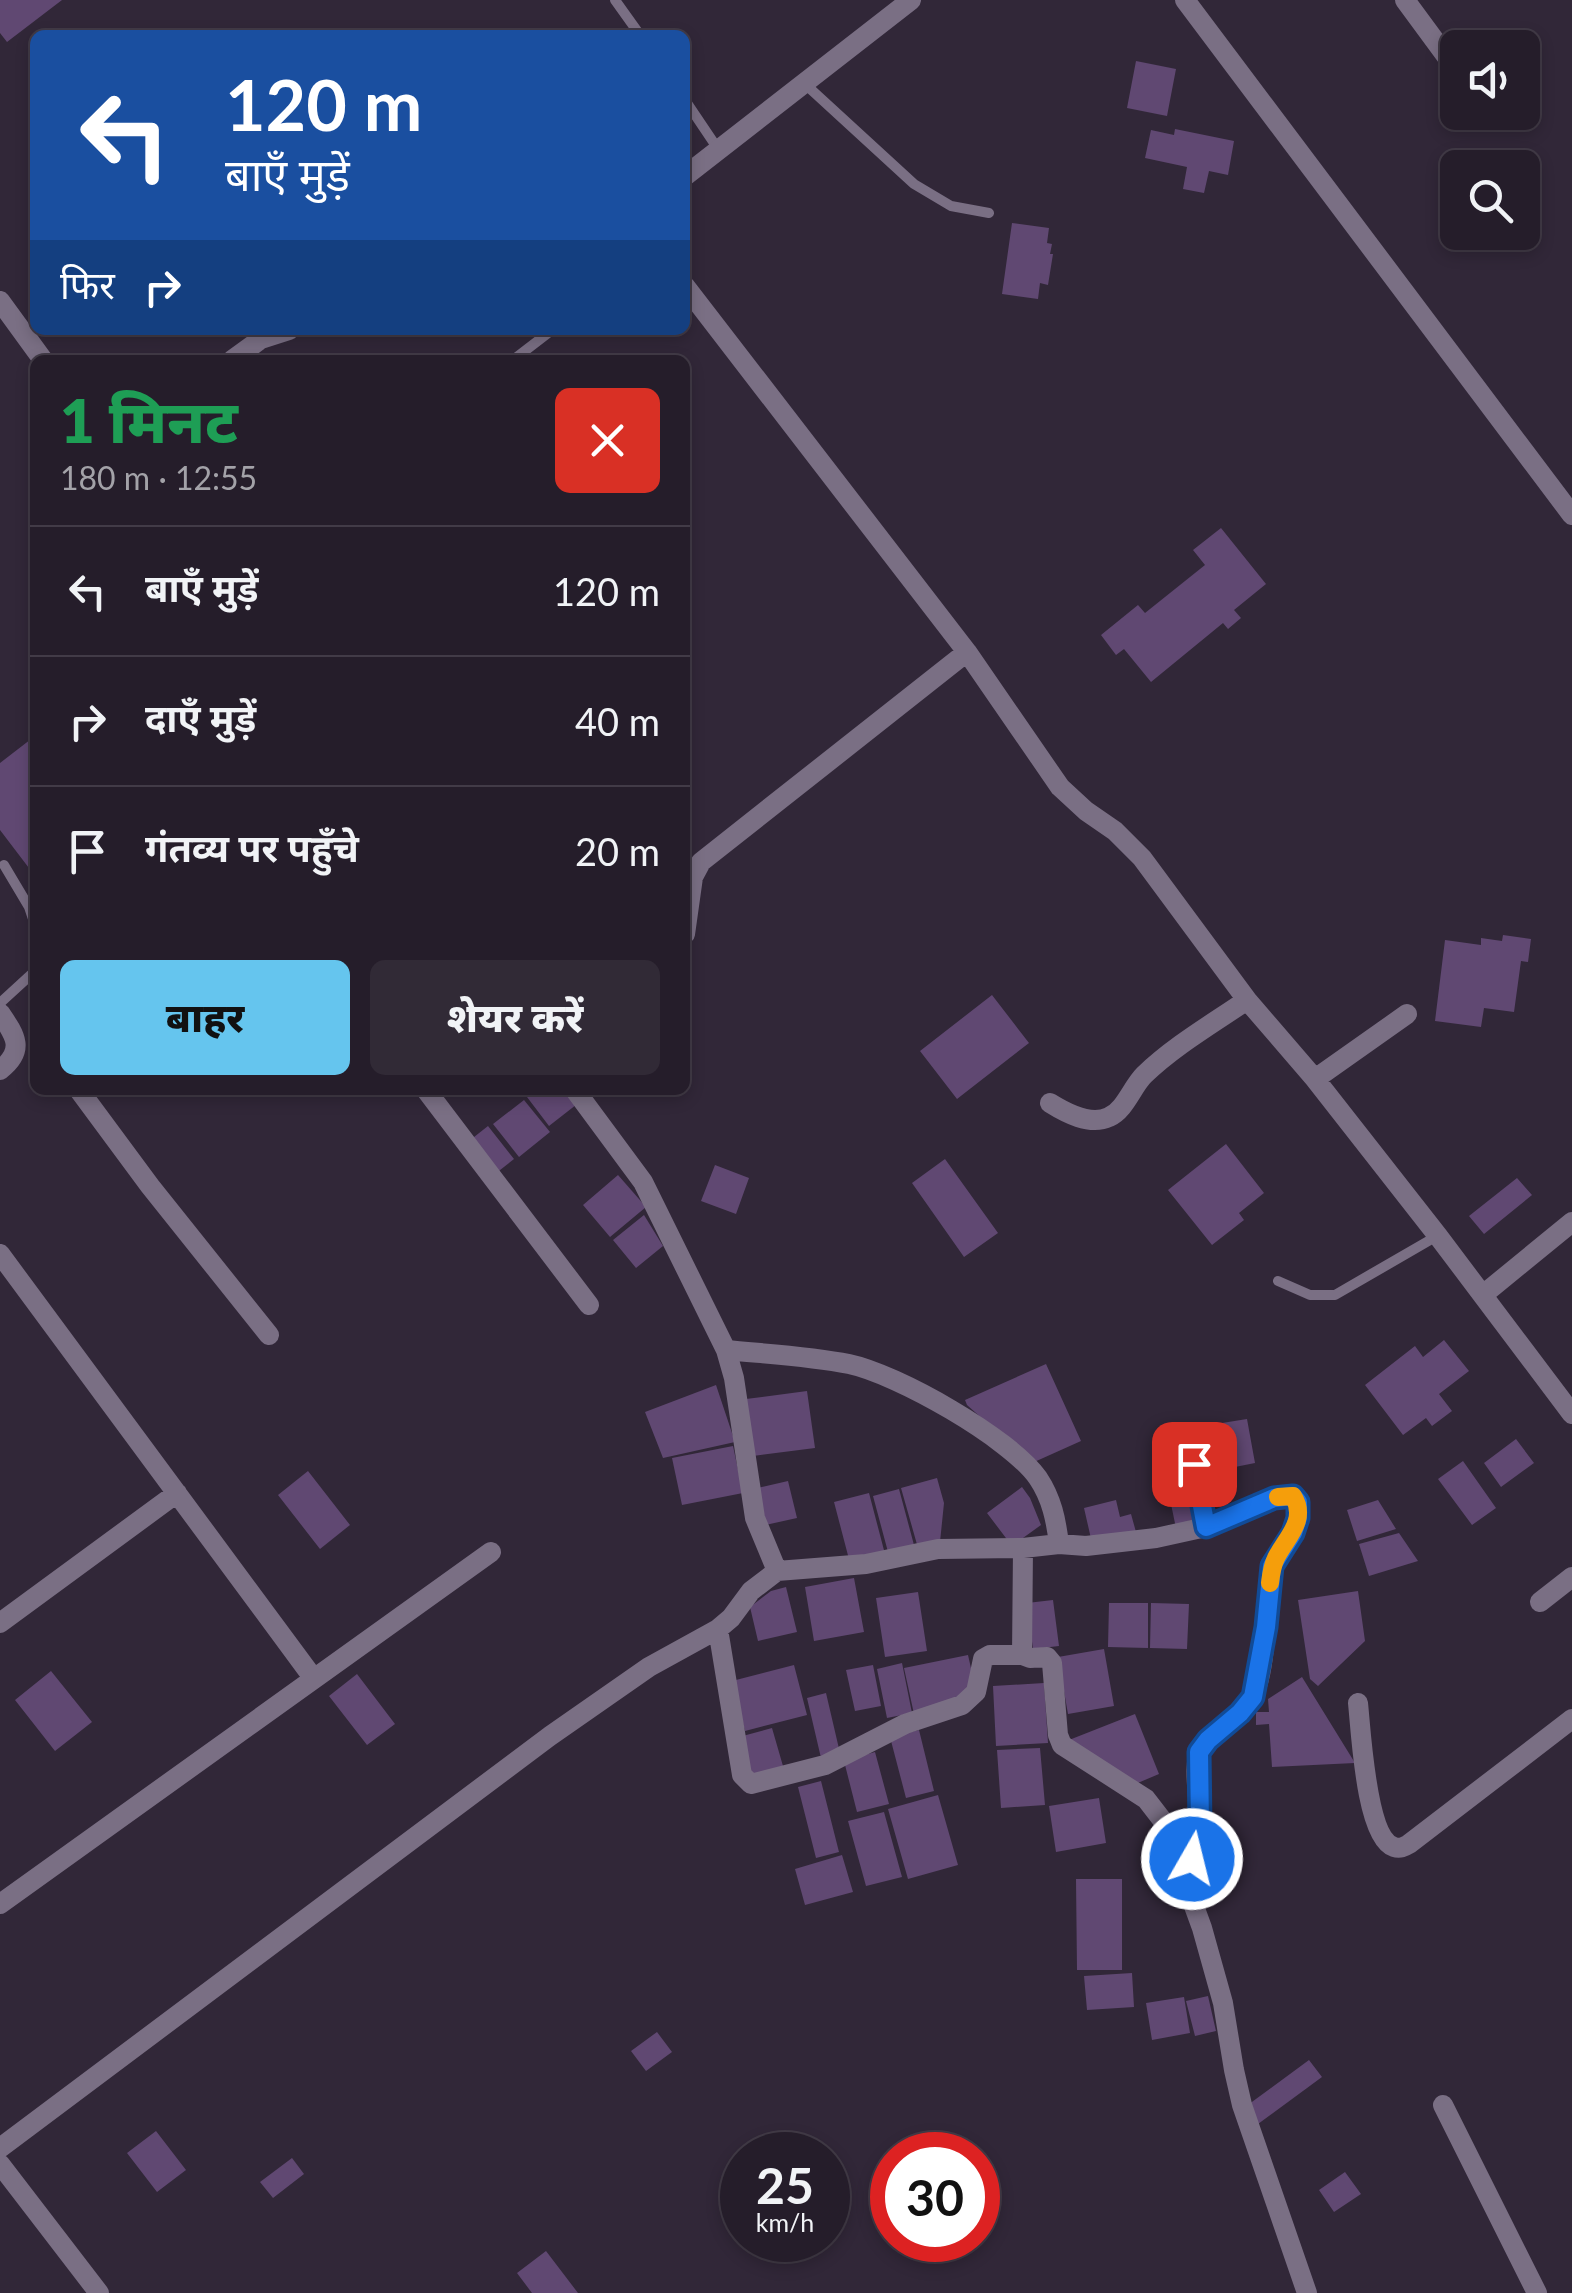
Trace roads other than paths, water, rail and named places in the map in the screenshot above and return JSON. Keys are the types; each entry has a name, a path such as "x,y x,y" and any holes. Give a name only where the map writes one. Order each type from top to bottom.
{"street":[{"path":"690,172 911,0"},
{"path":"1185,0 1572,514"},
{"path":"1404,0 1440,48"},
{"path":"690,292 967,652 1060,787 1086,811 1116,830 1135,850 1247,1000 1484,1294 1572,1414"},
{"path":"0,301 39,355"},
{"path":"239,355 273,335"},
{"path":"690,898 695,869 702,862 967,652"},
{"path":"1050,1102 1077,1117 1104,1120 1115,1114 1141,1078 1158,1063 1247,1000"},
{"path":"0,1012 26,1051 0,1070"},
{"path":"1315,1080 1407,1014"},
{"path":"83,1095 269,1334"},
{"path":"430,1095 589,1305"},
{"path":"579,1095 642,1182 726,1350 734,1378 755,1518 777,1571"},
{"path":"1484,1294 1572,1222"},
{"path":"0,1254 314,1679"},
{"path":"726,1350 850,1364 950,1408 1030,1467 1050,1498 1059,1544"},
{"path":"1188,1432 1206,1527"},
{"path":"0,1623 176,1493"},
{"path":"0,2148 580,1714 649,1667 718,1629 751,1591 777,1571 866,1564 938,1550 1086,1546 1156,1538 1206,1527 1274,1498 1293,1496 1299,1512 1296,1526 1276,1557 1271,1573 1253,1697 1199,1752 1200,1827 1186,1884"},
{"path":"1022,1655 1023,1548"},
{"path":"0,1904 490,1552"},
{"path":"1540,1602 1572,1577"},
{"path":"718,1629 742,1775 750,1784 824,1764 905,1724 962,1705 976,1692 983,1659 990,1655 1047,1657 1052,1663 1062,1745 1151,1804 1163,1821 1202,1928 1223,2003 1242,2105 1306,2293"},
{"path":"1358,1704 1376,1822 1391,1847 1399,1848 1572,1719"},
{"path":"1442,2105 1537,2293"},
{"path":"0,2164 98,2293"}],"lane":[{"path":"615,0 636,30"},
{"path":"805,84 914,184 952,206 989,213"},
{"path":"690,107 718,149"},
{"path":"520,355 546,335"},
{"path":"4,865 30,910"},
{"path":"0,1003 30,975"},
{"path":"1278,1282 1310,1295 1336,1295 1438,1236"}]}
